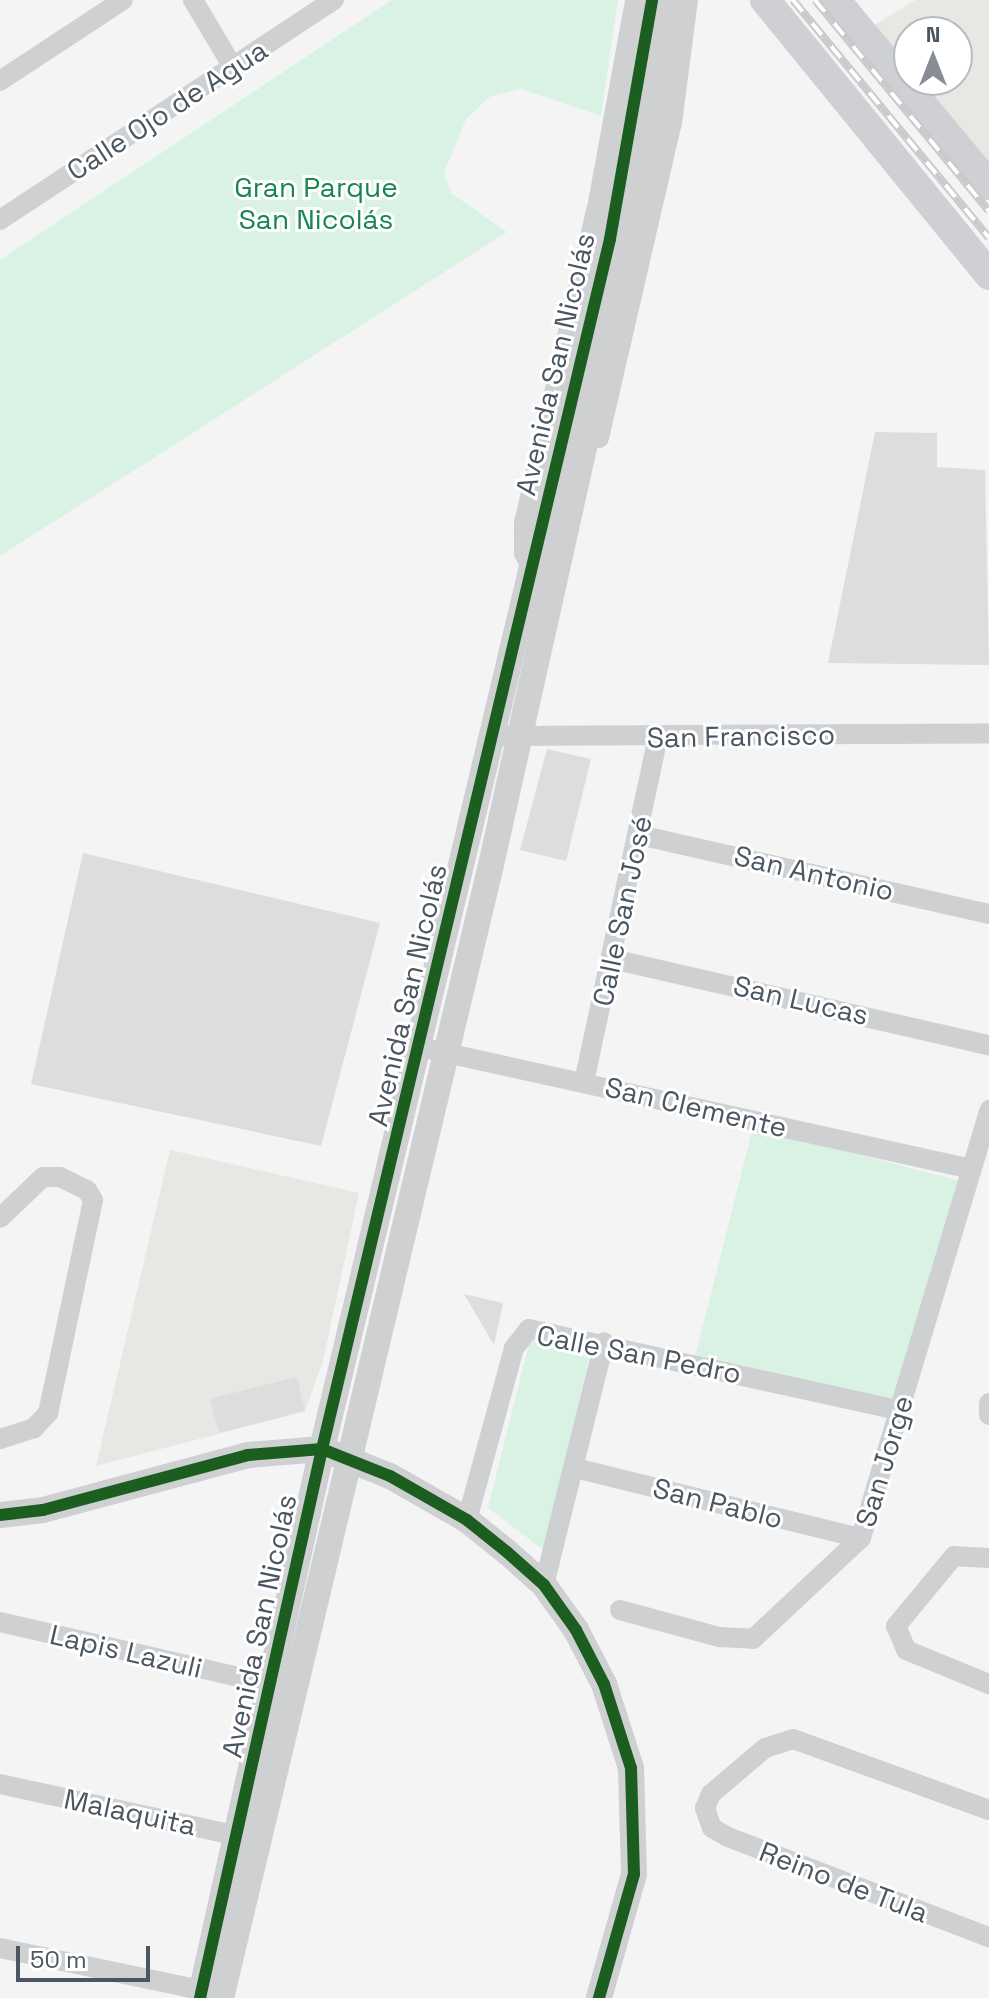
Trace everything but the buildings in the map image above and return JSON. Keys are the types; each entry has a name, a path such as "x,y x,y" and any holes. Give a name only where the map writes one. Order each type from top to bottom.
{"main road":[{"path":"765,0 989,275"},
{"path":"835,0 989,185"}],"street":[{"path":"0,81 123,0"},
{"path":"193,0 233,67"},
{"name":"Calle Ojo de Agua","path":"0,220 334,0"},
{"path":"635,0 597,208 524,523 524,553 543,572 576,532 639,276 672,123 688,0"},
{"name":"Avenida San Nicolás","path":"248,1838 298,1690 447,1053 506,737 557,508 610,239 652,0"},
{"name":"Avenida San Nicolás","path":"557,508 630,241 672,0"},
{"name":"San Francisco","path":"506,737 989,733"},
{"name":"Avenida San Nicolás","path":"211,1995 248,1838 271,1684 322,1449 419,1047 506,737"},
{"name":"Calle San José","path":"584,1082 658,738"},
{"name":"San Antonio","path":"639,835 989,914"},
{"name":"San Lucas","path":"612,959 989,1045"},
{"name":"San Clemente","path":"419,1047 972,1169"},
{"name":"San Jorge","path":"620,1610 719,1637 753,1639 861,1538 989,1110"},
{"path":"0,1218 43,1177 60,1177 87,1190 93,1200 48,1413 34,1428 0,1439"},
{"name":"Calle San Pedro","path":"467,1520 517,1340 538,1328 901,1411"},
{"path":"544,1585 604,1342"},
{"path":"989,1403 989,1415"},
{"path":"0,1515 43,1510 248,1455 322,1449 354,1460 467,1520 544,1585 604,1684 636,1799 634,1874 599,1998"},
{"name":"San Pablo","path":"575,1468 861,1538"},
{"path":"989,1558 954,1556 896,1626 906,1650 989,1684"},
{"name":"Lapis Lazuli","path":"0,1622 298,1690"},
{"name":"Reino de Tula","path":"989,1810 783,1739 711,1794 706,1817 728,1837 989,1937"},
{"name":"Malaquita","path":"0,1784 248,1838"},
{"path":"0,1948 211,1995"}],"shaded area":[{"path":"915,0 989,0 989,173 926,96 973,96 973,16 893,16 893,56 870,28"},
{"path":"170,1150 359,1193 323,1361 305,1411 96,1466"}],"green space":[{"name":"Gran Parque San Nicolás","path":"392,0 618,0 601,116 521,89 491,96 466,119 444,173 451,193 507,232 0,556 0,260"},
{"path":"753,1127 960,1181 898,1402 695,1357"},
{"path":"530,1340 590,1352 545,1551 488,1508"}],"railway":[{"path":"793,0 989,238"},
{"path":"815,0 989,211"}],"cycle path":[{"path":"200,1998 322,1449 610,239 652,0"},
{"path":"0,1515 43,1510 248,1455 322,1449 390,1476 467,1520 507,1552 544,1585 576,1630 604,1684 631,1768 634,1874 599,1998"}]}
